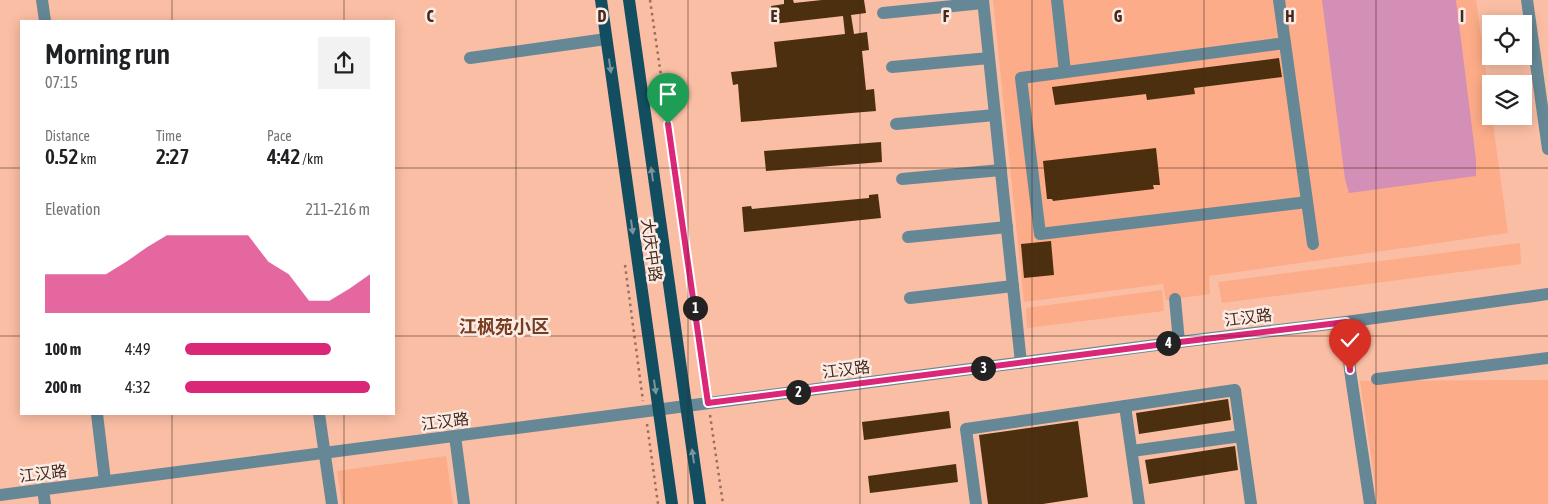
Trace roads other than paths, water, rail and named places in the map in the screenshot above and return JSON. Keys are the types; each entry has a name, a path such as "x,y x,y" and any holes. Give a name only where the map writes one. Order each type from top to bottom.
{"main road":[{"name":"大庆中路","path":"601,0 672,504"},
{"name":"大庆中路","path":"629,0 700,504"}],"street":[{"path":"42,0 45,20"},
{"path":"1057,0 1065,72"},
{"path":"1279,0 1313,244"},
{"path":"1527,0 1548,149"},
{"path":"884,13 983,1 1021,363"},
{"path":"470,58 606,39"},
{"path":"1285,43 1021,78 1040,234 1307,202"},
{"path":"892,67 989,58"},
{"path":"896,124 995,115"},
{"path":"902,179 1001,170"},
{"path":"908,238 1007,227"},
{"path":"910,298 1013,286"},
{"name":"江汉路","path":"0,495 1346,322 1548,294"},
{"path":"1175,299 1180,342"},
{"path":"1346,322 1350,370 1370,504"},
{"path":"1377,379 1548,358"},
{"path":"976,504 966,429 1235,390 1251,504"},
{"path":"1126,406 1139,504"},
{"path":"97,415 106,481"},
{"path":"320,415 332,504"},
{"path":"455,436 464,504"},
{"path":"1132,451 1241,436"},
{"path":"43,489 45,504"}],"district":[{"name":"江枫苑小区","path":"504,327"}]}
